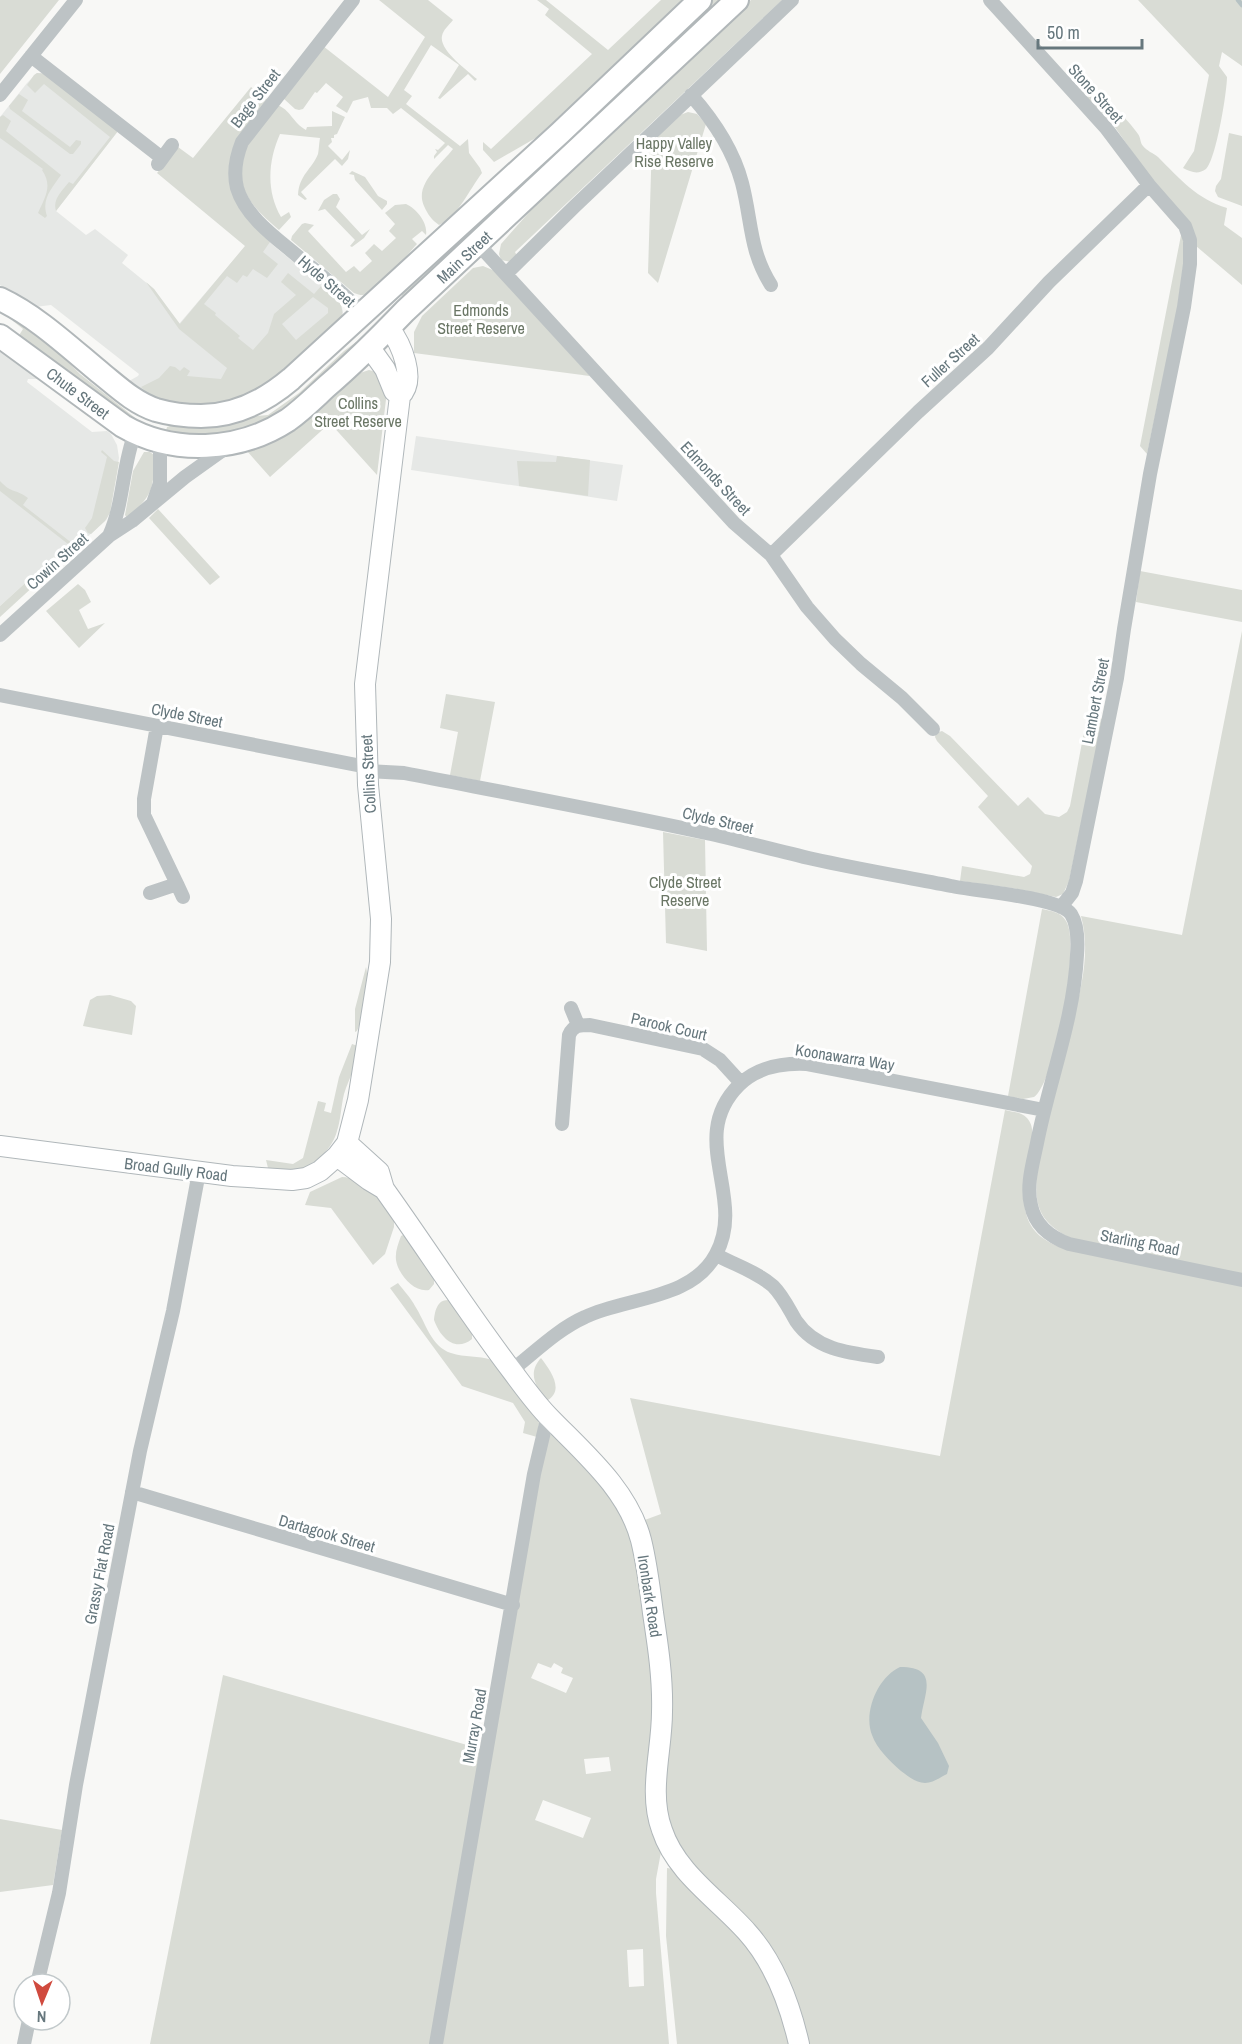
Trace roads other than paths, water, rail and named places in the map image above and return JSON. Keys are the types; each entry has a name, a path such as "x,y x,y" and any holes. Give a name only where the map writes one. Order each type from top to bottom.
{"main road":[{"name":"Main Street","path":"155,409 181,415 209,416 251,406 271,396 560,133 700,0"},
{"name":"Main Street","path":"160,440 194,446 237,442 264,432 288,419 369,348 737,0"},
{"name":"Chute Street","path":"0,299 17,308 124,392 155,409"},
{"path":"363,314 389,328"},
{"name":"Hyde Street","path":"363,314 363,332 369,348"},
{"name":"Chute Street","path":"0,336 120,424 135,433 160,440"},
{"path":"135,433 155,409"},
{"path":"155,409 160,440"}],"street":[{"path":"0,95 76,0"},
{"name":"Bage Street","path":"263,226 250,211 238,189 236,164 242,142 353,0"},
{"path":"506,274 792,0"},
{"name":"Stone Street","path":"990,0 1106,128 1149,185"},
{"path":"31,56 159,162 172,145"},
{"path":"691,95 721,134 735,162 743,186 757,260 771,285"},
{"name":"Fuller Street","path":"771,555 918,412 980,356 1049,282 1149,185"},
{"name":"Lambert Street","path":"1062,907 1072,893 1076,881 1114,698 1149,474 1181,321 1190,264 1190,240 1187,230 1149,185"},
{"name":"Hyde Street","path":"263,226 332,284 363,314"},
{"name":"Edmonds Street","path":"478,244 734,523 771,555 807,607 835,639 907,702 933,729"},
{"name":"Collins Street","path":"342,1150 358,1100 381,947 381,919 367,769 364,696 400,396 406,384 405,362 400,345 389,328"},
{"path":"369,348 385,369 394,391 400,396"},
{"name":"Cowin Street","path":"109,536 118,508 126,462 135,433"},
{"path":"153,504 160,483 160,440"},
{"name":"Cowin Street","path":"0,635 109,536 126,526 212,457 237,442"},
{"name":"Clyde Street","path":"0,695 367,769 405,773 705,833 825,861 964,889 1043,901 1062,907"},
{"path":"157,726 144,799 144,815 183,897"},
{"path":"150,893 177,884"},
{"path":"1044,1110 1070,1004 1077,963 1075,925 1071,914 1062,907"},
{"path":"562,1124 569,1035 578,1025 571,1008"},
{"name":"Parook Court","path":"578,1025 703,1049 720,1060 741,1083"},
{"name":"Koonawarra Way","path":"512,1370 577,1321 601,1310 687,1283 703,1271 716,1254 724,1231 726,1216 716,1157 716,1132 726,1101 741,1083 765,1068 806,1064 1044,1110"},
{"name":"Starling Road","path":"1044,1110 1030,1181 1030,1203 1038,1224 1050,1235 1069,1245 1242,1280"},
{"name":"Broad Gully Road","path":"0,1146 199,1172 283,1180 299,1180 320,1171 342,1150"},
{"name":"Ironbark Road","path":"342,1150 369,1180 384,1189 512,1370 548,1415 604,1474 634,1519 641,1540 662,1681 662,1714 656,1787 657,1811 662,1831 669,1847 683,1866 759,1947 784,1995 799,2044"},
{"name":"Grassy Flat Road","path":"41,1972 59,1893 76,1785 140,1451 173,1311 199,1172"},
{"path":"716,1254 771,1284 800,1326 814,1340 838,1350 878,1357"},
{"name":"Murray Road","path":"436,2044 536,1466 548,1415"},
{"name":"Dartagook Street","path":"132,1492 513,1605"}],"waterway":[{"path":"1238,0 1242,5"}],"park label":[{"name":"Happy Valley Rise Reserve","path":"674,152"},
{"name":"Edmonds Street Reserve","path":"481,319"},
{"name":"Collins Street Reserve","path":"358,412"},
{"name":"Clyde Street Reserve","path":"685,891"}]}
